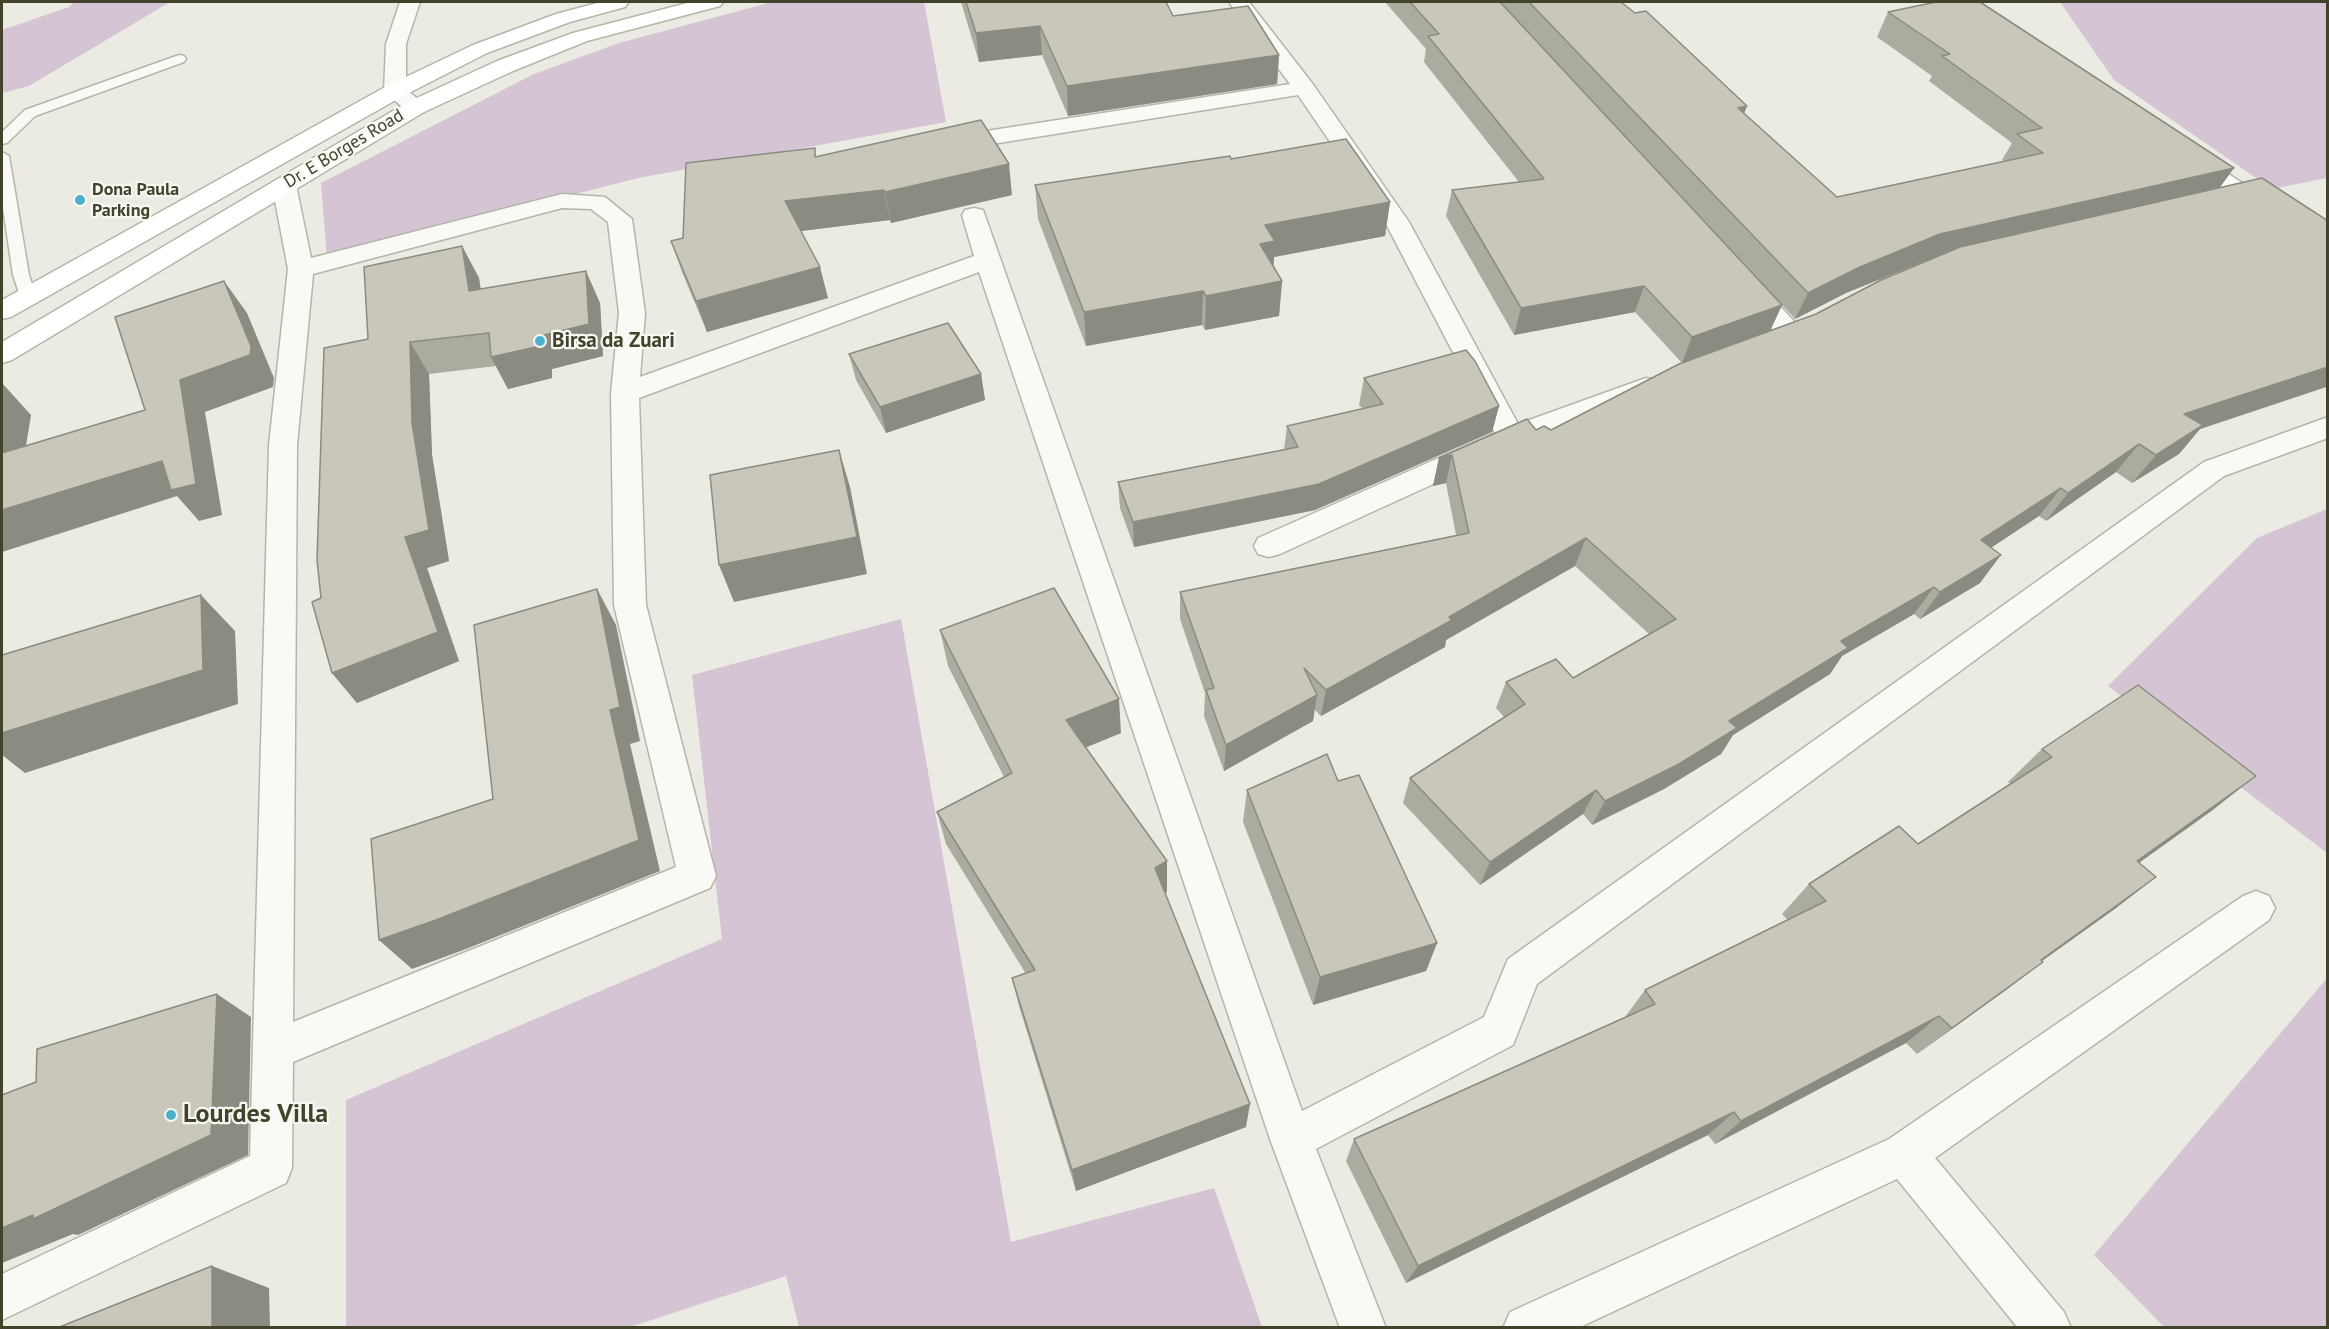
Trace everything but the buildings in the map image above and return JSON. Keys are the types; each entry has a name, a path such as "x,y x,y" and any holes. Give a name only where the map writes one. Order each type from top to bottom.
{"main road":[{"name":"Dr. E Borges Road","path":"2,311 395,91 480,50 563,18 624,2"},
{"name":"Dr. E Borges Road","path":"2,354 416,107 505,66 580,37 713,2"}],"street":[{"path":"411,2 396,44 395,91 416,107"},
{"path":"1239,2 1304,88 1397,222 1511,436"},
{"path":"980,139 1304,88"},
{"path":"2167,144 2328,251"},
{"path":"2,1297 271,1168 283,445 300,269 284,184"},
{"path":"2211,204 2246,196"},
{"path":"274,1050 697,876 630,605 625,393 632,313 620,219 597,202 562,201 300,269"},
{"path":"974,215 1291,1139 1363,1328"},
{"path":"625,393 988,260"},
{"path":"1727,264 1790,334"},
{"path":"1269,546 1511,436 1668,380"},
{"path":"1291,1139 1499,1031 1522,972 2214,469 2328,427"},
{"path":"1526,1328 1904,1154 2256,908"},
{"path":"1904,1154 2048,1328"}],"lane":[{"path":"2,140 30,112 179,59"},
{"path":"2,156 21,275 28,296"}],"shaded area":[{"path":"74,2 170,2 29,86 2,93 2,30 69,7"},
{"path":"772,2 924,2 946,122 638,178 327,258 321,183 534,74 619,43"},
{"path":"2060,2 2327,2 2327,178 2272,189 2114,80"},
{"path":"2327,509 2327,853 2108,686 2257,538"},
{"path":"901,619 1011,1242 1214,1188 1262,1327 799,1327 786,1276 630,1327 346,1328 346,1100 722,939 692,675"},
{"path":"2327,978 2327,1327 2164,1327 2094,1255"}],"place":[{"name":"Dona Paula Parking","path":"80,200"},
{"name":"Birsa da Zuari","path":"540,341"},
{"name":"Lourdes Villa","path":"171,1115"}]}
